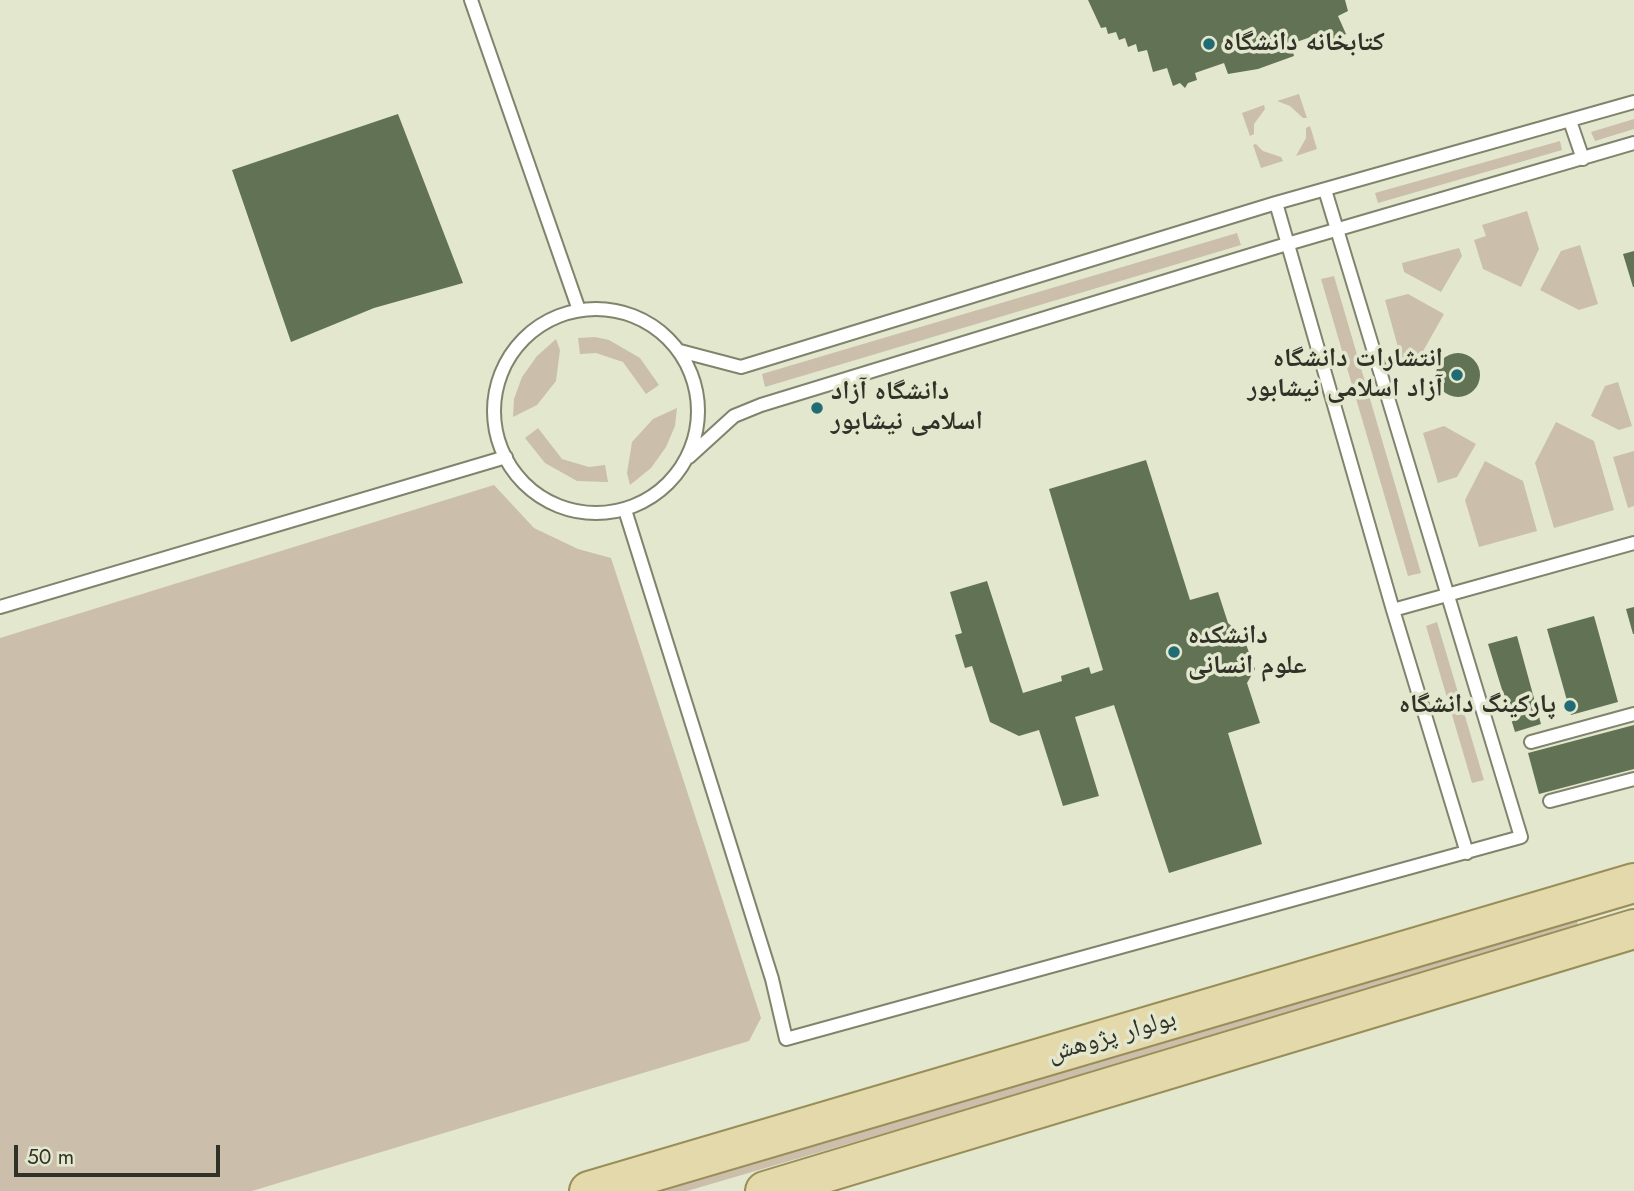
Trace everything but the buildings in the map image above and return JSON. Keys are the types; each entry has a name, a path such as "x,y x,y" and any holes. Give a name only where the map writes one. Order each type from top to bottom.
{"main road":[{"name":"بولوار پژوهش","path":"589,1191 1634,883"},
{"name":"بولوار پژوهش","path":"765,1191 1634,929"}],"lane":[{"path":"471,0 579,310"},
{"path":"680,351 741,367 1276,203 1634,102"},
{"path":"1570,121 1583,159"},
{"path":"689,457 734,416 761,405 1289,244 1634,143"},
{"path":"625,510 772,979 786,1040 1521,837 1325,190"},
{"path":"1276,203 1393,610 1467,853"},
{"path":"591,307 625,312 656,327 680,351 694,379 699,400 698,430 689,457 676,477 653,497 625,510 594,514 571,511 547,501 519,480 499,445 493,420 496,386 506,359 525,336 553,317 591,307"},
{"path":"0,607 506,457"},
{"path":"1393,610 1634,543"},
{"path":"1531,742 1634,714"},
{"path":"1550,802 1634,779"}],"shaded area":[{"path":"1299,94 1307,118 1277,101"},
{"path":"1264,105 1265,109 1254,124 1254,134 1250,136 1242,113"},
{"path":"1634,119 1634,129 1595,141 1591,132"},
{"path":"1310,126 1317,149 1296,156 1306,138 1306,128"},
{"path":"1560,141 1562,150 1378,203 1375,193"},
{"path":"1256,144 1263,151 1281,157 1283,161 1261,168 1253,145"},
{"path":"1527,211 1539,249 1521,287 1483,269 1474,240 1486,236 1482,225"},
{"path":"1237,233 1241,245 765,387 762,374"},
{"path":"1580,245 1598,304 1579,310 1540,290 1561,251"},
{"path":"1459,248 1462,256 1441,292 1404,272 1402,263"},
{"path":"1334,276 1421,573 1408,576 1321,279"},
{"path":"1408,294 1444,314 1422,353 1401,358 1385,300"},
{"path":"578,338 609,340 640,358 659,385 646,394 623,362 596,353 580,354"},
{"path":"556,339 560,350 556,381 537,405 513,417 514,399 522,377 537,356"},
{"path":"1618,382 1632,426 1619,430 1591,416 1605,386"},
{"path":"677,408 675,426 666,447 651,468 630,485 627,473 632,442 653,419"},
{"path":"1556,422 1594,441 1614,510 1554,528 1535,463"},
{"path":"1444,426 1476,444 1457,477 1438,483 1423,433"},
{"path":"538,428 562,459 589,467 605,465 608,482 577,481 545,463 525,438"},
{"path":"1634,451 1634,506 1628,508 1613,457"},
{"path":"1485,461 1523,481 1537,531 1479,547 1465,500"},
{"path":"494,485 534,528 578,549 611,558 761,1018 749,1041 252,1191 0,1191 0,638"},
{"path":"1437,622 1484,780 1472,783 1426,626"},
{"path":"1576,918 1578,925 1572,932 687,1191 622,1191"}],"place":[{"name":"کتابخانه دانشگاه","path":"1209,44"},
{"name":"انتشارات دانشگاه آزاد اسلامی نیشابور","path":"1457,375"},
{"name":"دانشگاه آزاد اسلامی نیشابور","path":"817,408"},
{"name":"دانشکده علوم انسانی","path":"1174,652"},
{"name":"پارکینگ دانشگاه","path":"1570,706"}]}
